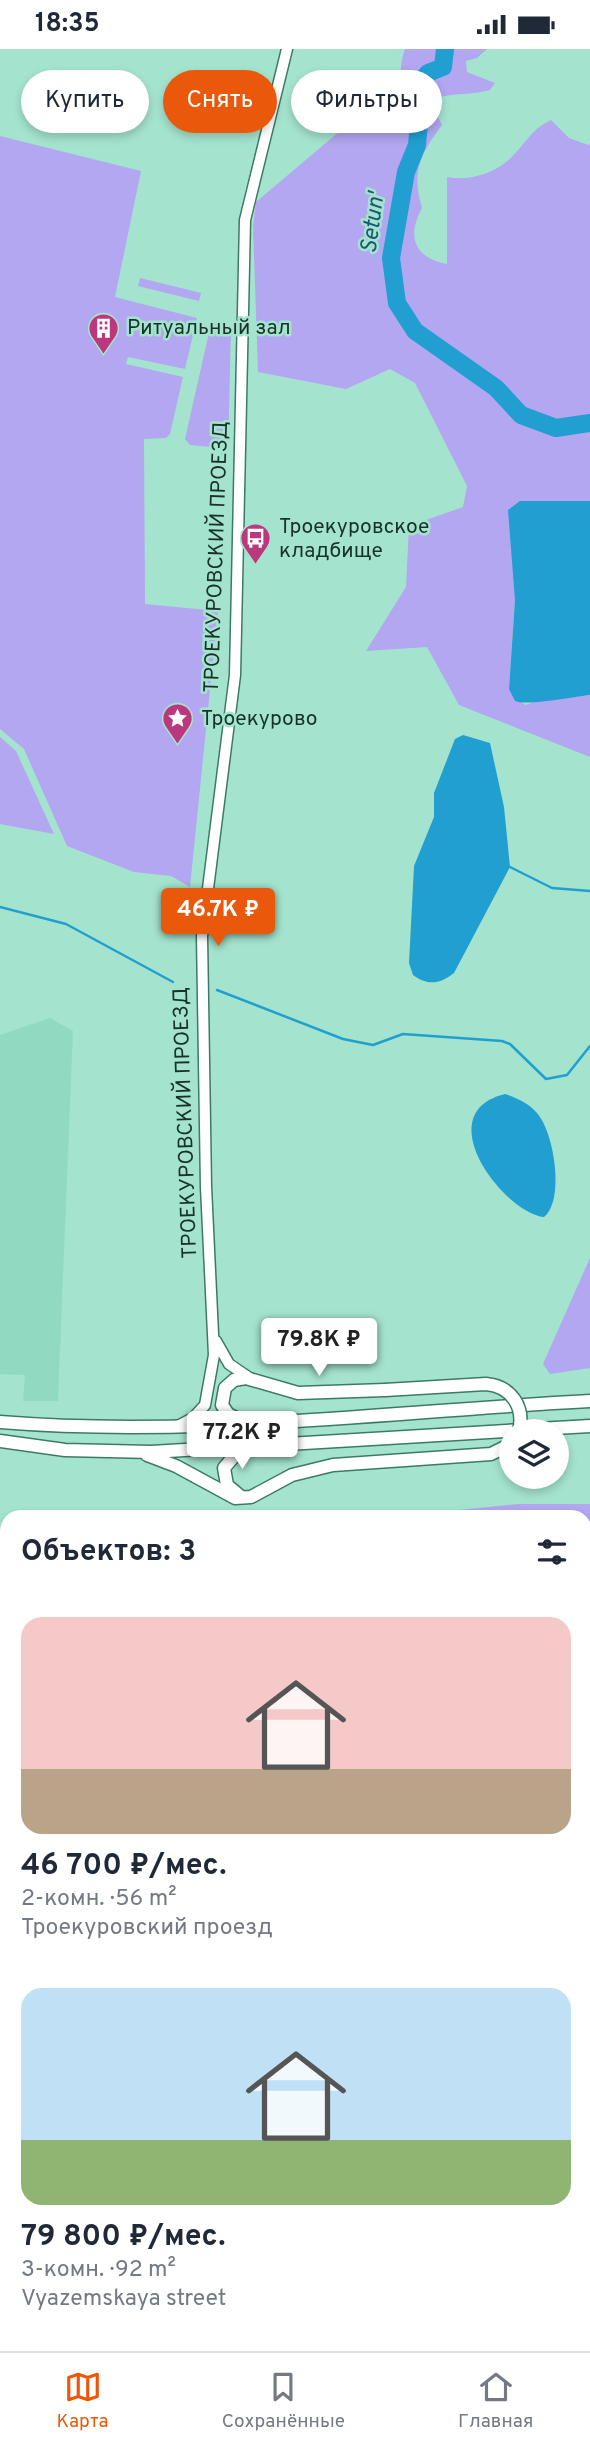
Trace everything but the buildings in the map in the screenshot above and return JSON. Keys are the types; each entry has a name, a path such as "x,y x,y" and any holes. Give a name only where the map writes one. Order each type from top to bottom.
{"main road":[{"path":"251,1425 234,1419 222,1405 222,1394 243,1379 298,1393 385,1391 486,1384 509,1392 519,1408 519,1419"},
{"path":"0,1422 65,1427 173,1429 590,1401"},
{"path":"1,1442 65,1450 132,1451 253,1447 590,1426"},
{"path":"244,1498 228,1485 225,1468 235,1455 253,1447"},
{"path":"132,1451 176,1466 223,1494 244,1498 292,1475 334,1465 485,1455 499,1452"}],"street":[{"name":"ТРОЕКУРОВСКИЙ ПРОЕЗД","path":"205,1405 214,1355 214,1335 206,1187 202,936 235,675 244,220 287,49"},
{"path":"214,1335 224,1358 243,1379"},
{"path":"214,1355 222,1368 243,1379"},
{"path":"214,1355 222,1405"},
{"path":"173,1429 194,1418 219,1389 243,1379"}],"shaded area":[{"path":"405,49 487,49 477,58 466,61 467,72 495,83 490,90 442,97 442,70 401,70"},
{"path":"551,120 569,138 588,145 590,143 590,501 573,502 515,600 509,689 525,705 544,699 590,695 590,757 459,705 427,647 366,651 406,587 409,526 463,507 467,486 415,383 390,369 346,389 258,372 253,226 256,202 338,133 436,133 423,155 418,173 417,184 422,208 417,218 414,237 416,245 427,257 447,264 447,177 470,177 493,170 506,162 537,129"},
{"path":"0,136 141,171 115,297 197,318 185,369 128,357 126,364 183,377 170,434 166,438 144,439 145,604 218,611 190,887 171,876 134,872 67,846 24,749 0,729"},
{"path":"140,278 201,293 199,301 138,286"},
{"path":"214,323 229,326 231,329 228,452 221,457 221,448 190,445 185,439 210,328"},
{"path":"0,737 16,751 54,834 0,824"},
{"path":"50,1018 73,1031 58,1401 23,1401 25,1375 0,1374 0,1035"},
{"path":"590,1258 590,1368 550,1374 543,1364"},
{"path":"518,1504 590,1504 590,1510 460,1510"}],"water":[{"path":"520,501 590,501 590,695 521,702 515,701 509,689 515,600 508,510"},
{"path":"463,735 490,743 504,807 510,867 454,973 439,981 429,982 413,975 409,963 414,866 434,817 434,793 455,739"},
{"path":"505,1094 534,1109 548,1135 555,1166 555,1182 554,1196 544,1217 528,1211 510,1199 480,1161 473,1140 473,1121 483,1105"}],"waterway":[{"name":"Setun'","path":"445,49 443,67 428,73 423,79 417,145 406,172 391,258 397,303 415,331 496,388 521,415 556,428 590,423"},
{"path":"510,867 552,888 590,891"},
{"path":"0,907 66,924 173,982"},
{"path":"217,990 343,1039 373,1045 403,1034 502,1041 510,1044 546,1079 567,1075 590,1046"}],"place":[{"name":"Ритуальный зал","path":"104,355"},
{"name":"Троекуровское кладбище","path":"256,566"},
{"name":"Троекурово","path":"178,746"}]}
